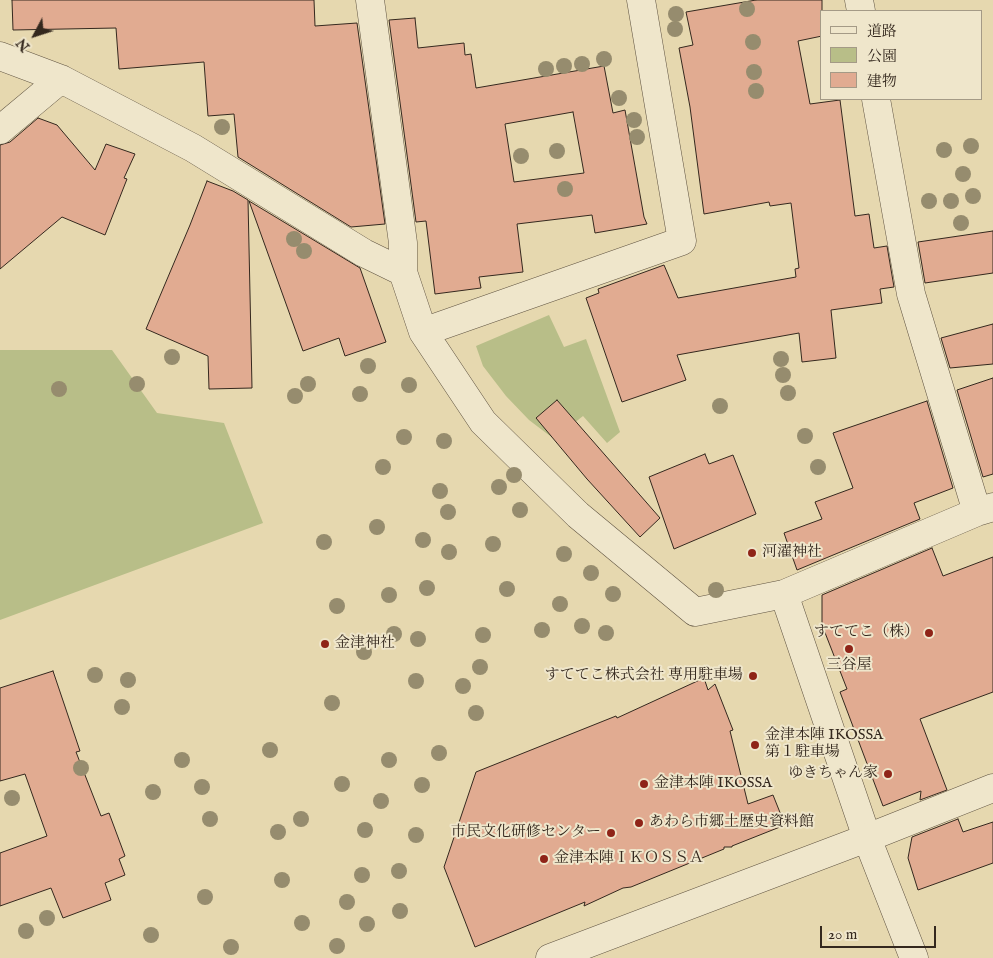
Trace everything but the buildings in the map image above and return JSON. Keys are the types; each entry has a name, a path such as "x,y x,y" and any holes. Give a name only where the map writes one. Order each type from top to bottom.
{"street":[{"path":"370,0 403,243 403,272 423,332 484,422 578,515 695,612 784,594 985,509 911,294 876,100"},
{"path":"423,332 682,241 641,0"},
{"path":"0,56 61,79 193,148 364,253 403,272"},
{"path":"0,130 61,79"},
{"path":"784,594 867,838 914,958"},
{"path":"550,958 867,838 993,788"}],"green space":[{"path":"549,315 564,347 586,339 620,432 607,443 583,416 554,439 529,420 506,396 483,366 476,346"},
{"path":"0,350 112,350 157,413 224,423 263,523 0,620"}],"place":[{"name":"河濯神社","path":"752,553"},
{"name":"すててこ（株）","path":"929,633"},
{"name":"金津神社","path":"325,644"},
{"name":"三谷屋","path":"849,649"},
{"name":"すててこ株式会社 専用駐車場","path":"753,676"},
{"name":"金津本陣 IKOSSA 第１駐車場","path":"755,745"},
{"name":"ゆきちゃん家","path":"888,774"},
{"name":"金津本陣 IKOSSA","path":"644,784"},
{"name":"あわら市郷土歴史資料館","path":"639,823"},
{"name":"市民文化研修センター","path":"611,833"},
{"name":"金津本陣ＩＫＯＳＳＡ","path":"544,859"}]}
